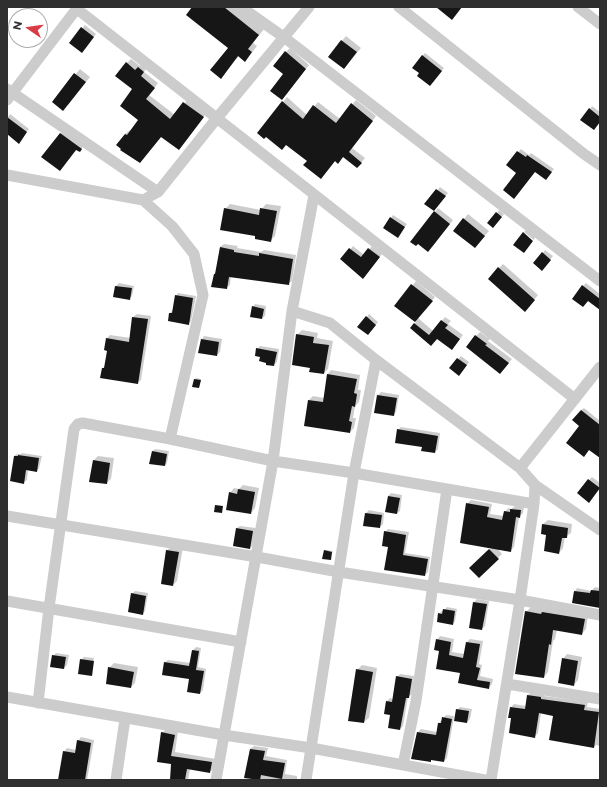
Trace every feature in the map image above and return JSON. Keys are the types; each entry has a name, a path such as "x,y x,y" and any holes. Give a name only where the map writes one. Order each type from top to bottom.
{"street":[{"path":"241,7 285,38 600,281"},
{"path":"143,200 158,192 309,7"},
{"path":"399,7 584,154 600,165"},
{"path":"578,7 600,24"},
{"path":"158,192 9,94 78,8 314,194 410,267 575,399"},
{"path":"7,175 143,200 172,226 194,254 203,295 170,439"},
{"path":"216,780 257,557 273,461 292,311 314,194"},
{"path":"292,311 330,323 376,360 520,468 535,485 600,530"},
{"path":"306,780 354,473 376,360"},
{"path":"520,468 600,368"},
{"path":"38,703 49,608 74,429 78,424 83,423 170,439 273,461 447,488 534,504"},
{"path":"491,780 520,600 534,504 535,485"},
{"path":"403,765 416,701 447,488"},
{"path":"7,516 339,572 520,600 600,615"},
{"path":"7,601 241,642"},
{"path":"506,684 600,699"},
{"path":"7,697 224,736 311,748 485,780"},
{"path":"116,780 126,719"}],"building":[{"path":"192,7 224,7 259,35 248,49 252,52 245,62 238,56 221,79 210,70 228,48 186,15"},
{"path":"436,7 462,7 452,20"},
{"path":"81,27 94,37 82,53 69,43"},
{"path":"341,40 357,52 344,69 328,57"},
{"path":"285,51 306,69 282,100 270,91 283,74 273,66"},
{"path":"422,55 442,71 430,86 417,76 419,73 412,68"},
{"path":"126,62 135,70 138,67 144,72 141,76 155,88 146,99 170,119 183,102 204,117 179,150 161,137 140,163 120,150 121,149 116,145 125,134 127,135 138,120 120,106 132,89 115,76"},
{"path":"74,73 86,82 63,111 52,102"},
{"path":"282,101 303,119 313,105 336,123 351,103 373,121 349,152 362,163 357,168 343,157 338,164 335,161 321,179 303,165 307,161 286,145 282,150 266,137 264,139 257,133"},
{"path":"589,108 600,117 600,122 594,130 580,120"},
{"path":"7,117 27,132 19,144 7,134"},
{"path":"60,133 82,149 80,152 76,150 60,171 41,157"},
{"path":"517,151 526,157 527,155 552,172 546,180 535,172 514,199 503,190 516,173 506,165"},
{"path":"436,189 446,196 434,211 424,204"},
{"path":"224,208 259,215 260,208 277,211 271,242 255,239 255,236 220,230"},
{"path":"434,211 450,224 428,252 418,244 416,246 410,242"},
{"path":"496,212 502,217 493,228 487,223"},
{"path":"390,217 405,227 398,238 383,228"},
{"path":"463,218 485,236 475,248 453,231"},
{"path":"523,232 533,241 524,253 513,245"},
{"path":"220,247 234,250 234,252 259,256 259,253 293,259 289,285 229,277 227,289 211,287"},
{"path":"349,248 361,257 368,248 380,257 363,279 340,259"},
{"path":"542,252 551,260 542,271 533,263"},
{"path":"498,267 535,300 525,312 488,279"},
{"path":"411,284 433,301 415,322 394,306"},
{"path":"582,285 600,299 600,310 588,301 583,307 572,299"},
{"path":"115,286 132,288 130,300 113,297"},
{"path":"175,295 193,298 189,325 168,321 169,313 172,313"},
{"path":"252,306 264,309 262,319 250,317"},
{"path":"366,316 376,325 368,335 357,327"},
{"path":"132,317 148,319 138,384 100,378 102,368 104,368 107,351 104,350 106,338 129,342"},
{"path":"441,320 448,325 445,328 460,339 452,350 437,339 431,346 410,328 414,323 429,335"},
{"path":"296,334 314,337 313,343 329,345 324,374 309,372 310,368 292,365"},
{"path":"475,335 487,344 485,345 509,363 500,374 466,347"},
{"path":"201,339 219,342 217,356 198,353"},
{"path":"256,348 277,352 274,366 266,365 266,363 259,361 260,357 255,356"},
{"path":"457,358 467,365 459,376 449,368"},
{"path":"327,374 357,379 354,393 357,394 355,407 352,406 349,421 352,422 350,433 304,426 308,400 323,402"},
{"path":"194,379 201,380 199,388 192,387"},
{"path":"377,395 397,398 394,416 374,413"},
{"path":"581,410 600,425 600,458 589,450 584,457 566,443 579,426 572,420"},
{"path":"397,429 438,436 435,453 421,451 422,447 395,443"},
{"path":"152,451 167,454 165,466 149,464"},
{"path":"18,455 39,458 37,472 26,470 24,484 10,481 14,456"},
{"path":"93,460 110,463 107,484 89,482"},
{"path":"588,479 600,488 589,503 577,493"},
{"path":"238,489 255,492 251,514 226,510 229,492 237,494"},
{"path":"388,496 400,498 397,514 385,512"},
{"path":"466,503 489,507 487,517 502,520 504,511 510,512 510,509 521,510 520,518 516,517 511,552 460,543"},
{"path":"215,505 223,506 222,513 214,512"},
{"path":"365,513 382,515 380,528 363,526"},
{"path":"542,524 568,528 567,538 562,538 559,554 544,551 546,535 541,534"},
{"path":"236,528 253,531 250,549 233,546"},
{"path":"384,531 406,535 403,555 428,559 425,576 384,570 388,547 382,546"},
{"path":"489,549 499,559 479,578 469,568"},
{"path":"166,550 179,552 173,586 161,584"},
{"path":"324,550 332,552 331,560 322,559"},
{"path":"591,590 600,591 600,608 572,603 574,591 590,593"},
{"path":"131,593 146,596 143,615 128,612"},
{"path":"473,602 487,604 482,630 469,628"},
{"path":"443,609 455,611 453,625 437,622 438,613 442,614"},
{"path":"525,611 541,614 542,612 585,619 582,635 553,630 551,645 549,644 544,678 515,674"},
{"path":"436,639 451,642 449,655 463,658 466,642 480,644 476,667 480,668 477,680 490,682 489,689 458,683 460,673 436,669 439,651 434,650"},
{"path":"192,650 199,651 196,670 204,671 200,694 187,692 189,679 162,675 164,662 189,666"},
{"path":"52,655 66,657 64,669 50,667"},
{"path":"562,658 578,661 574,686 558,683"},
{"path":"80,659 94,661 92,676 78,674"},
{"path":"108,667 134,672 131,688 106,684"},
{"path":"356,669 373,672 364,723 348,721"},
{"path":"396,676 412,679 409,698 406,698 400,730 388,728 390,715 384,714 386,701 392,702"},
{"path":"527,695 541,697 541,699 585,705 584,710 599,712 594,748 549,740 553,716 539,713 535,738 509,733 511,718 508,718 510,707 525,709"},
{"path":"456,709 469,711 467,723 454,721"},
{"path":"442,717 452,719 444,762 411,759 417,732 436,735 438,723 441,723"},
{"path":"161,732 175,735 171,756 212,762 210,773 187,769 185,780 170,780 171,764 157,762"},
{"path":"77,740 91,743 85,780 58,780 63,751 75,753"},
{"path":"250,749 265,751 263,760 285,763 282,779 261,775 260,780 244,778"}]}
